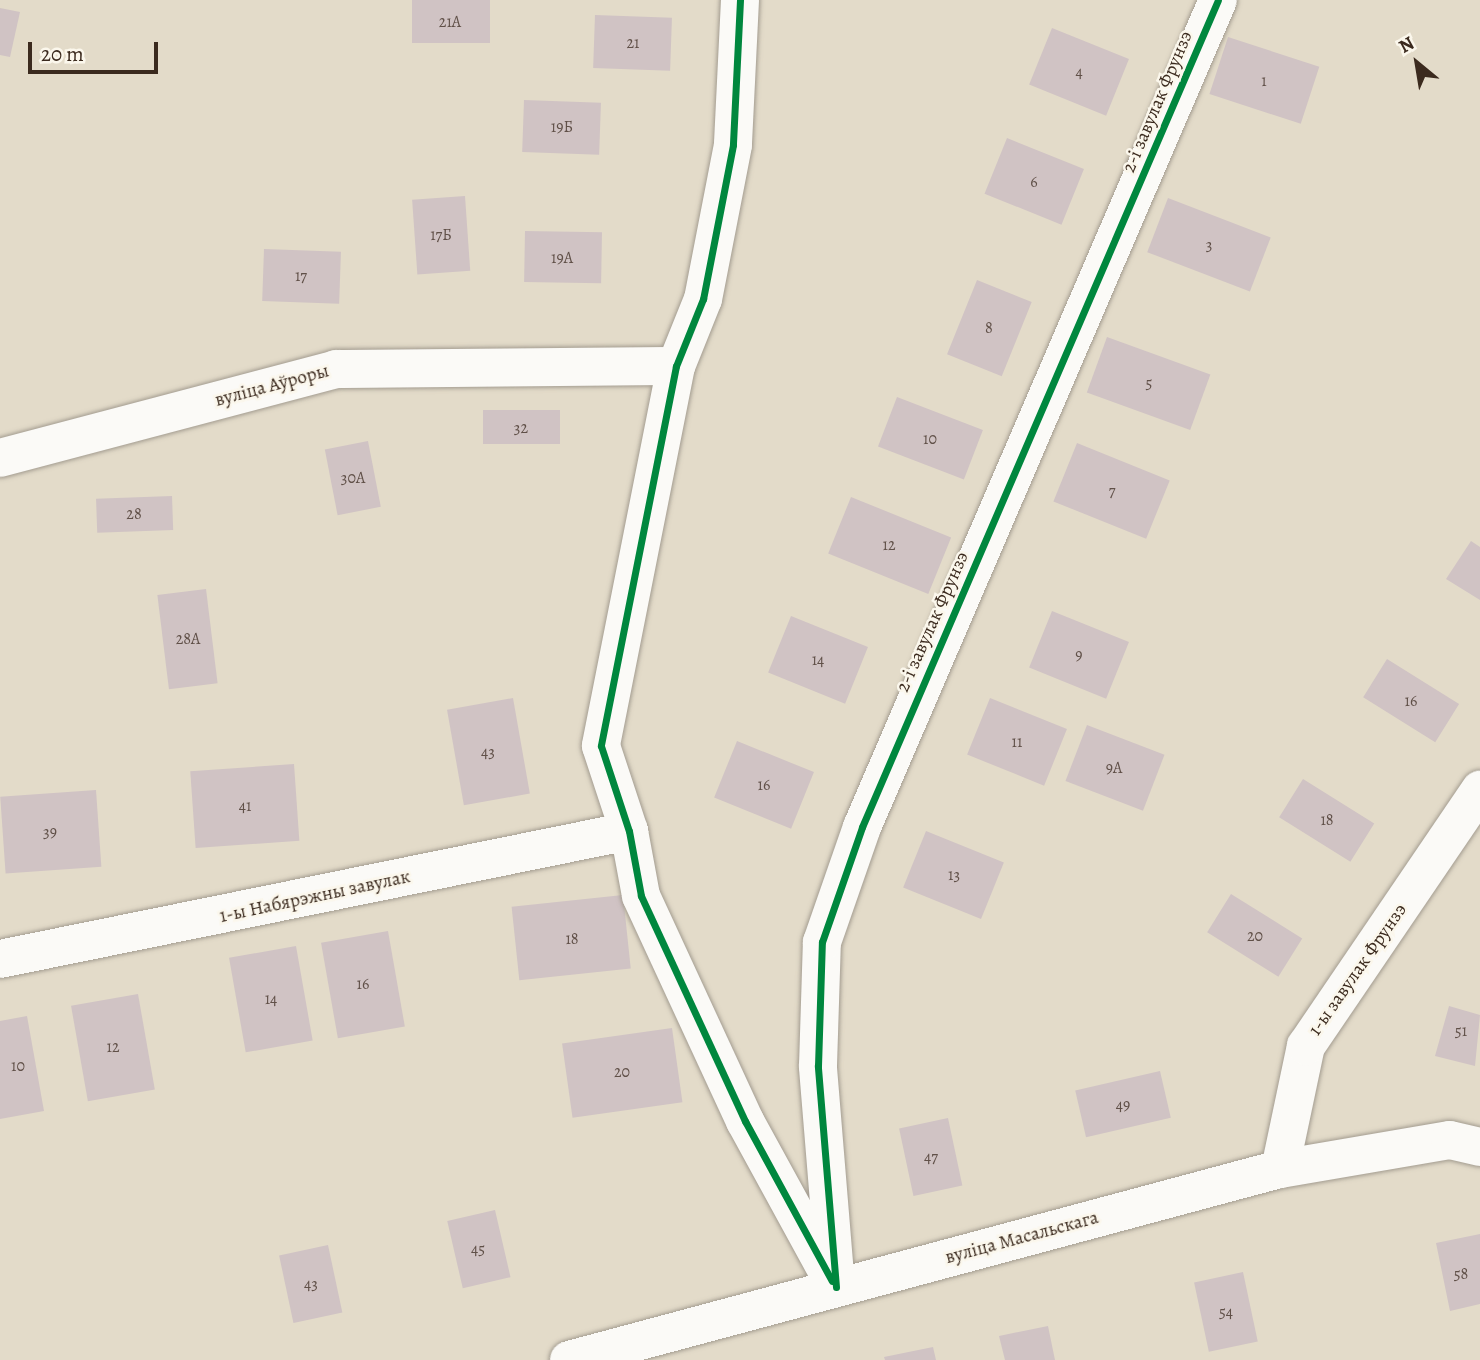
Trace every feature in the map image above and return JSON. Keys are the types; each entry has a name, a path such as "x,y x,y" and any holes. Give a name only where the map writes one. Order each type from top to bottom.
{"street":[{"path":"740,0 733,145 703,299 676,366 601,746 629,831 641,896 745,1121 836,1287"},
{"name":"2-і завулак Фрунзэ","path":"836,1287 818,1066 822,942 862,827 921,687 1029,447 1218,0"},
{"name":"вуліца Аўроры","path":"0,458 337,369 676,366"},
{"name":"1-ы завулак Фрунзэ","path":"1280,1169 1306,1046 1480,790"},
{"name":"1-ы Набярэжны завулак","path":"0,959 629,831"},
{"name":"вуліца Масальскага","path":"569,1360 1280,1169 1450,1140 1480,1147"}],"building":[{"path":"412,0 490,0 490,43 412,43"},
{"path":"0,8 20,12 10,57 0,55"},
{"path":"595,15 672,18 670,71 593,68"},
{"path":"1052,28 1129,59 1106,116 1029,85"},
{"path":"1228,37 1319,67 1301,124 1209,94"},
{"path":"524,100 601,103 599,155 522,152"},
{"path":"1007,138 1084,169 1061,225 985,194"},
{"path":"465,196 470,271 417,275 412,200"},
{"path":"1168,198 1271,237 1250,292 1147,252"},
{"path":"525,231 602,232 601,283 524,282"},
{"path":"264,249 341,252 339,304 262,301"},
{"path":"977,280 1032,302 1002,376 947,354"},
{"path":"1107,337 1210,375 1190,430 1087,392"},
{"path":"897,397 983,430 964,479 878,446"},
{"path":"483,410 560,410 560,444 483,444"},
{"path":"368,441 381,507 338,515 325,449"},
{"path":"1077,443 1170,480 1146,539 1053,501"},
{"path":"172,496 173,530 97,533 96,499"},
{"path":"851,497 951,537 928,594 828,554"},
{"path":"1471,541 1480,547 1480,600 1446,579"},
{"path":"206,589 218,683 169,689 157,595"},
{"path":"1052,611 1129,642 1106,699 1029,668"},
{"path":"791,616 868,647 845,704 768,673"},
{"path":"1387,659 1459,704 1435,742 1363,697"},
{"path":"513,698 530,794 464,805 447,710"},
{"path":"990,698 1067,729 1044,786 967,755"},
{"path":"1087,725 1164,755 1143,811 1065,781"},
{"path":"737,741 814,772 791,829 714,798"},
{"path":"294,764 299,841 196,848 190,771"},
{"path":"1303,779 1374,824 1350,862 1279,817"},
{"path":"96,790 101,867 6,874 0,797"},
{"path":"926,831 1004,862 981,919 903,888"},
{"path":"1231,894 1302,939 1278,977 1207,932"},
{"path":"623,895 631,969 519,980 512,907"},
{"path":"388,931 405,1027 338,1038 321,943"},
{"path":"296,946 313,1041 246,1052 229,958"},
{"path":"138,994 155,1090 88,1101 71,1006"},
{"path":"1449,1006 1480,1015 1475,1066 1435,1056"},
{"path":"27,1016 44,1111 0,1119 0,1021"},
{"path":"672,1028 682,1102 573,1118 562,1043"},
{"path":"1160,1071 1171,1118 1086,1137 1075,1091"},
{"path":"948,1118 962,1185 913,1196 899,1128"},
{"path":"495,1210 511,1277 463,1288 447,1221"},
{"path":"1480,1234 1480,1304 1450,1311 1436,1243"},
{"path":"328,1245 342,1312 293,1323 279,1255"},
{"path":"1243,1272 1258,1341 1209,1352 1194,1282"},
{"path":"1048,1326 1055,1360 1005,1360 999,1336"},
{"path":"933,1347 936,1360 885,1360 884,1357"}],"cycle path":[{"path":"740,0 733,145 703,299 676,366 601,746 629,831 641,896 745,1121 832,1281"},
{"path":"836,1287 818,1066 822,942 862,827 1218,0"}]}
